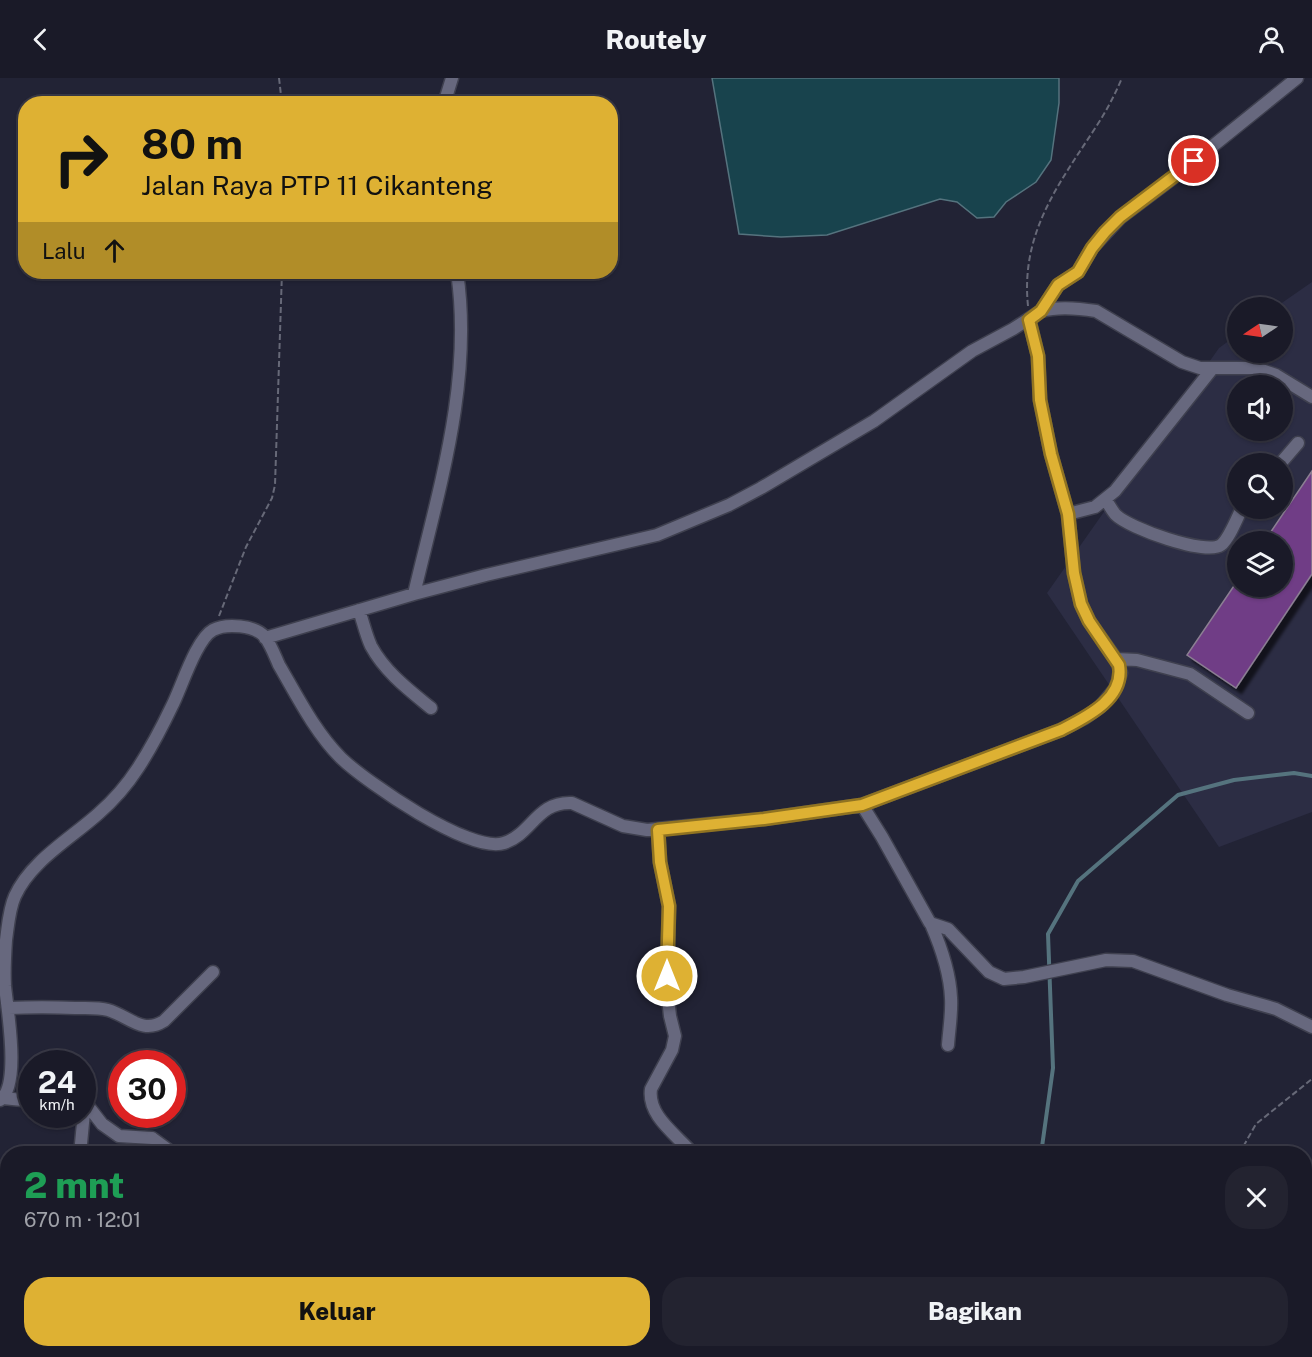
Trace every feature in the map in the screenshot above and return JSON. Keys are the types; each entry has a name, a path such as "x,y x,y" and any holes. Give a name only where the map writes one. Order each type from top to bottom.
{"street":[{"path":"446,96 452,78"},
{"path":"265,638 486,574 657,535 719,510 761,488 874,421 972,351 1041,311 1058,285 1078,272 1092,248 1120,217 1178,174 1297,78"},
{"path":"414,594 456,412 461,324 458,279"},
{"path":"1041,311 1080,308 1096,311 1182,362 1212,369 1256,368 1276,375 1312,397"},
{"path":"18,1100 1,1099 10,1069 12,1045 5,968 6,943 14,898 21,884 33,870 110,803 136,770 172,707 206,635 213,630 226,627 246,628 265,638 322,736 369,782 419,815 469,838 494,844 506,843 552,805 564,802 572,803 623,826 658,830 764,819 862,805 1041,738 1086,717 1100,707 1115,689 1120,673 1116,659 1089,621 1081,604 1074,573 1068,514 1040,400 1038,356 1029,320"},
{"path":"1068,514 1085,511 1105,499 1122,483 1212,369"},
{"path":"1289,453 1298,443"},
{"path":"1105,499 1116,515 1135,527 1201,548 1215,548 1223,544 1236,519"},
{"path":"358,610 369,640 380,660 395,679 431,708"},
{"path":"1116,659 1137,660 1190,674 1248,713"},
{"path":"862,805 931,924 942,954 951,998 948,1045"},
{"path":"658,830 660,862 669,906 668,988 670,1016 675,1036 672,1050 654,1083 650,1096 658,1116 686,1146"},
{"path":"931,924 948,929 978,962 996,976 1004,979 1069,969 1106,960 1133,961 1276,1009 1312,1027"},
{"path":"9,1008 103,1008 137,1024 156,1026 164,1021 213,972"},
{"path":"96,1117 119,1136 152,1138 163,1146"},
{"path":"81,1146 82,1128"},
{"path":"150,1146 152,1138"}],"path":[{"path":"279,78 281,96"},
{"path":"1029,320 1026,278 1040,220 1056,189 1103,116 1122,78"},
{"path":"213,630 246,547 272,498 282,279"},
{"path":"1244,1146 1256,1124 1312,1079"}],"shaded area":[{"path":"712,78 1059,78 1059,103 1051,160 1036,182 1006,202 994,217 977,218 957,202 940,199 827,235 781,237 739,234"},
{"path":"1312,282 1312,812 1219,847 1047,593 1219,348 1227,342 1227,363 1293,363 1293,297 1290,297"}],"building":[{"path":"1312,471 1312,574 1236,688 1187,655 1227,596 1293,597 1293,531 1271,531 1280,519 1293,519 1293,499"}],"waterway":[{"path":"1042,1146 1053,1068 1048,934 1078,881 1178,795 1234,780 1294,773 1312,776"}],"route":[{"path":"667,976 669,906 660,862 658,830 764,819 862,805 1061,730 1086,717 1110,697 1119,681 1119,665 1089,621 1081,604 1074,573 1068,514 1051,454 1040,400 1038,356 1029,320 1041,311 1063,280 1078,272 1092,248 1120,217 1194,161"}]}
